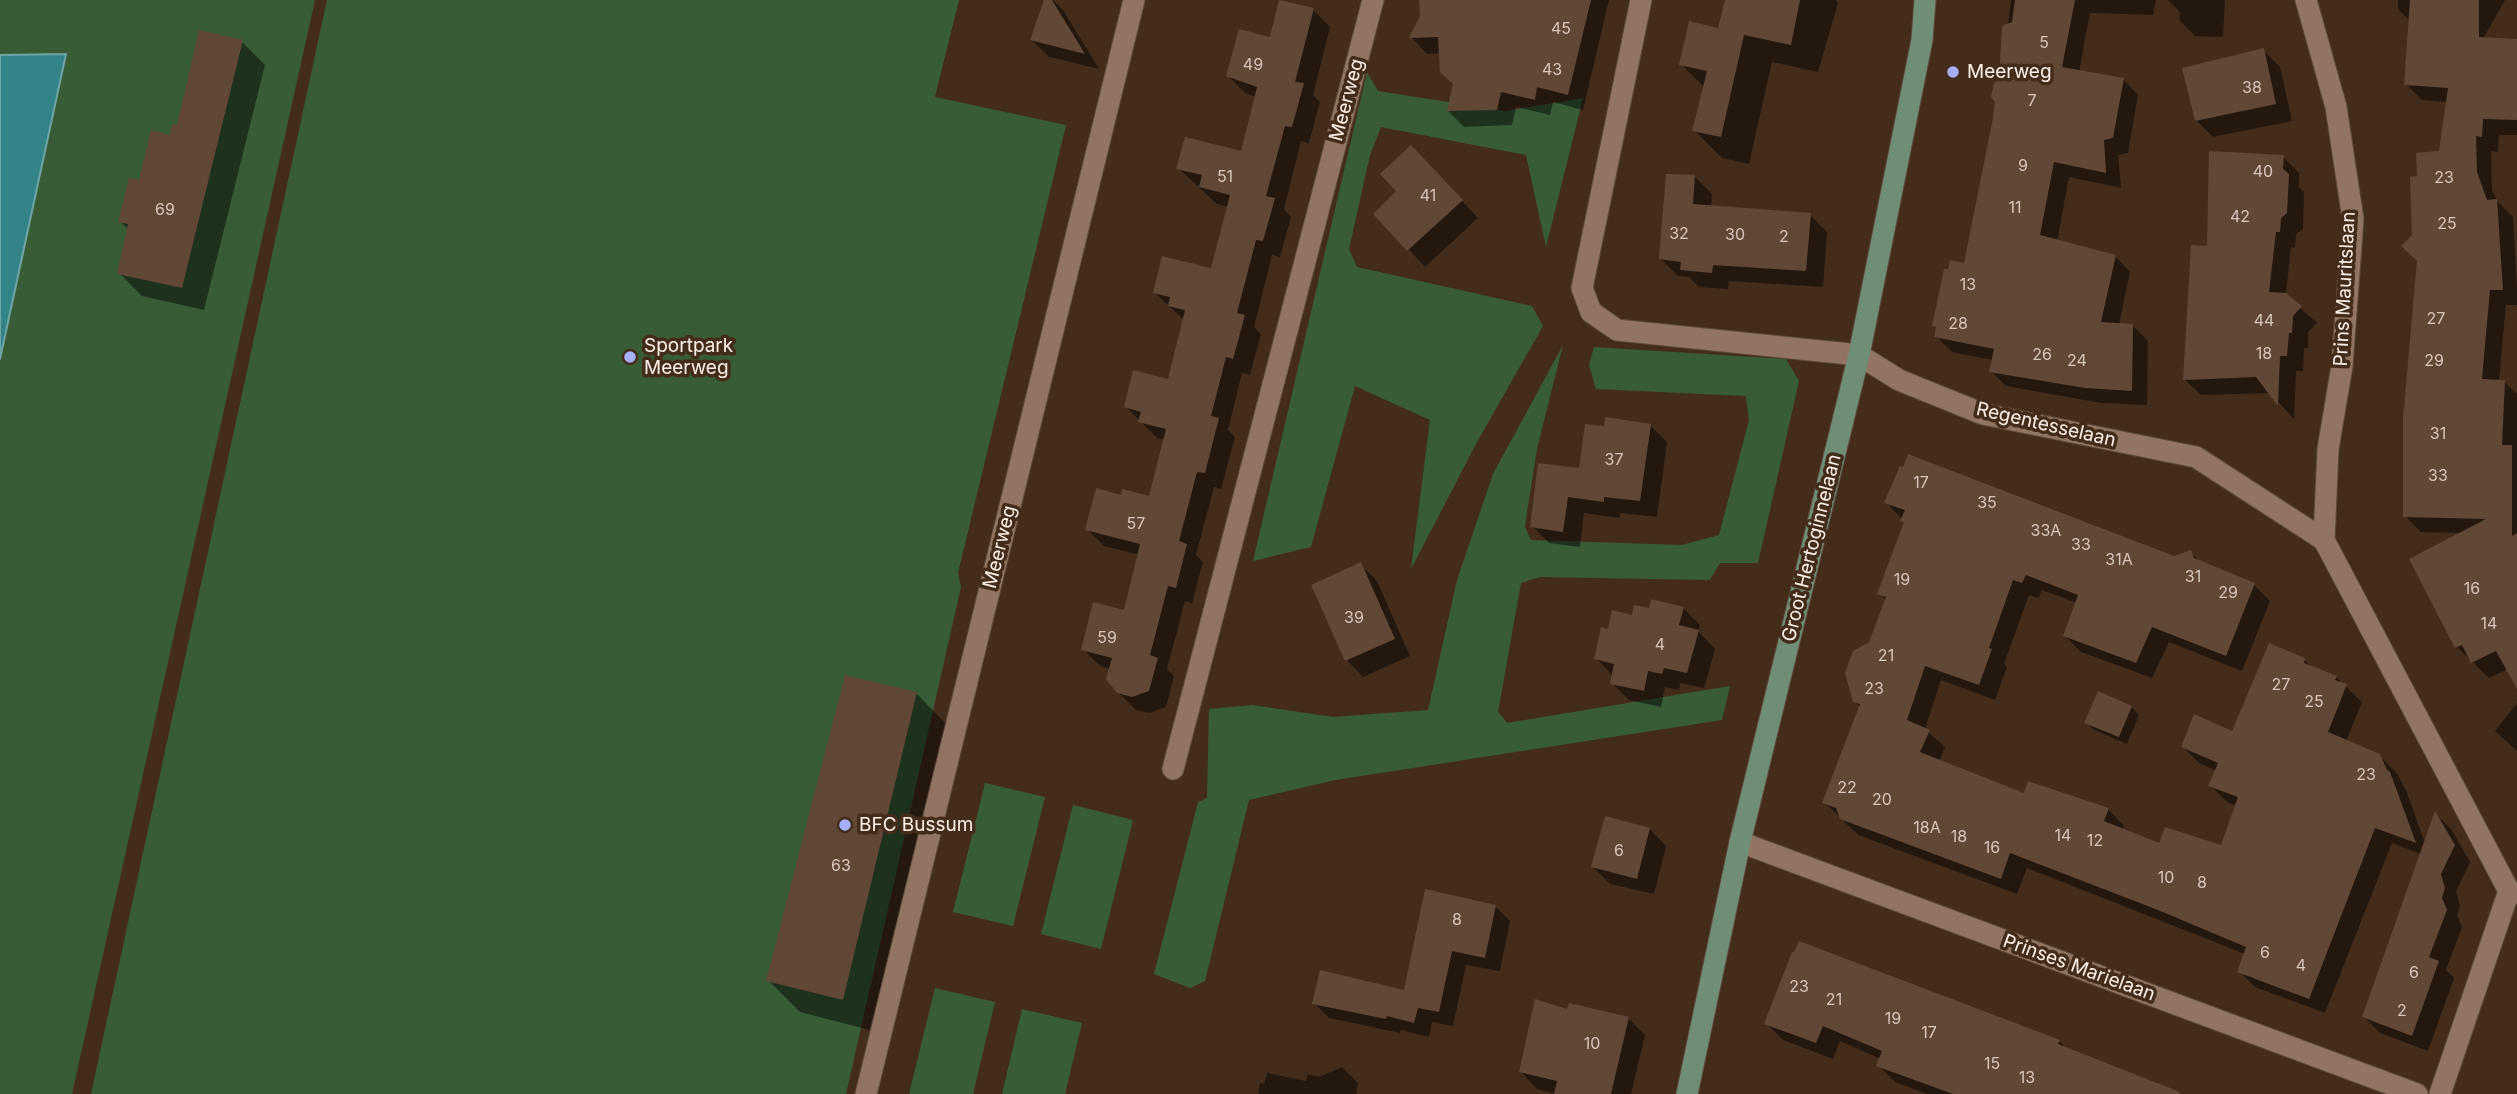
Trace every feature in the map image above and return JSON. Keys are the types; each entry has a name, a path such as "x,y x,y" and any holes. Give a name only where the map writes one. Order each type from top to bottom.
{"main road":[{"name":"Groot Hertoginnelaan","path":"1687,1094 1740,842 1859,355 1922,40 1925,0"}],"street":[{"name":"Meerweg","path":"866,1094 1134,0"},
{"name":"Meerweg","path":"1173,769 1373,0"},
{"name":"Regentesselaan","path":"1641,0 1582,288 1591,312 1618,330 1859,355 1899,380 1983,414 2196,457 2324,540 2513,892"},
{"name":"Prins Mauritslaan","path":"2306,0 2336,107 2353,219 2342,366 2328,449 2324,540"},
{"name":"Prinses Marielaan","path":"1740,842 2417,1094"},
{"path":"2440,1094 2513,892"}],"green space":[{"path":"0,0 315,0 72,1094 0,1094 0,359 66,55 0,55"},
{"name":"Sportpark Meerweg","path":"327,0 959,0 935,97 1066,125 958,573 961,587 846,1094 91,1094"},
{"path":"1367,72 1378,91 1505,111 1583,98 1546,247 1526,155 1381,127 1370,155 1349,249 1357,267 1532,306 1543,326 1477,442 1411,569 1430,420 1355,386 1311,547 1253,561"},
{"path":"1563,345 1537,449 1525,527 1531,540 1682,545 1719,535 1749,420 1746,396 1596,389 1589,365 1594,347 1786,359 1799,381 1758,563 1720,563 1710,580 1540,577 1521,583 1498,712 1507,723 1730,686 1722,720 1335,780 1249,800 1205,981 1190,988 1154,974 1198,802 1207,798 1209,709 1252,705 1333,717 1428,710 1457,580 1493,474"},
{"path":"985,783 1045,797 1013,926 953,912"},
{"path":"1073,805 1133,820 1101,949 1041,934"},
{"path":"935,988 995,1002 973,1094 909,1094"},
{"path":"1022,1009 1082,1023 1065,1094 1002,1094"}],"water":[{"path":"66,54 0,359 0,55"}],"building":[{"path":"1044,0 1052,0 1085,54 1030,40"},
{"path":"1279,0 1314,8 1295,82 1304,83 1292,127 1285,126 1266,196 1275,198 1263,241 1256,240 1237,313 1245,315 1233,359 1226,357 1211,416 1219,418 1205,473 1197,472 1179,541 1187,544 1176,588 1168,586 1150,655 1158,658 1149,691 1132,697 1117,693 1106,679 1112,658 1081,650 1093,602 1124,610 1140,544 1085,530 1096,488 1121,495 1122,489 1149,496 1166,429 1138,422 1141,412 1124,407 1133,370 1168,379 1185,310 1168,306 1170,297 1153,293 1162,256 1211,268 1230,195 1199,187 1202,175 1176,169 1185,137 1241,151 1257,87 1226,76 1239,29 1270,37"},
{"path":"1419,0 1591,0 1568,95 1537,87 1535,100 1501,92 1497,110 1447,111 1453,84 1440,72 1438,37 1409,38 1420,16"},
{"path":"1725,0 1800,0 1791,45 1744,35 1721,137 1692,131 1707,71 1679,65 1689,21 1718,28"},
{"path":"2015,0 2075,0 2062,67 2124,78 2113,138 2104,140 2106,173 2054,162 2040,235 2116,255 2101,322 2133,324 2132,391 2085,388 1989,372 1994,349 1934,337 1936,327 1932,326 1944,269 1948,269 1950,260 1964,263 1993,118 1995,102 1991,97 1994,83 1999,80 2002,26 2012,22"},
{"path":"2410,0 2479,0 2479,37 2517,39 2517,120 2483,119 2482,137 2476,136 2477,172 2487,200 2497,199 2503,290 2490,290 2482,379 2505,380 2502,445 2512,445 2512,536 2517,533 2517,689 2496,651 2471,663 2462,645 2455,648 2409,559 2486,519 2403,517 2403,419 2417,261 2401,246 2412,235 2410,177 2417,176 2416,153 2439,151 2448,88 2404,85"},
{"path":"199,30 243,40 182,288 117,274 128,224 118,222 129,178 139,180 151,130 170,135 172,124 177,125"},
{"path":"2264,48 2276,104 2195,121 2182,68"},
{"path":"1411,145 1463,200 1407,251 1373,214 1396,191 1380,174"},
{"path":"2209,151 2284,155 2283,169 2289,174 2287,213 2281,218 2280,232 2276,232 2269,292 2286,293 2302,306 2293,316 2287,356 2280,356 2278,406 2256,377 2183,380 2191,245 2207,246"},
{"path":"1666,174 1695,175 1693,204 1811,213 1806,271 1713,265 1712,273 1680,270 1681,262 1659,259"},
{"path":"1605,417 1651,424 1640,501 1604,497 1604,502 1568,497 1563,532 1530,527 1538,463 1579,468 1585,424 1604,426"},
{"path":"1908,454 2174,556 2191,550 2194,558 2255,583 2226,656 2152,627 2136,663 2063,636 2078,595 2026,575 2022,583 2013,580 1979,685 1925,666 1907,720 1930,730 1920,752 2024,793 2028,781 2109,808 2104,821 2159,843 2165,827 2221,845 2238,797 2208,786 2218,763 2181,747 2194,714 2232,731 2269,643 2305,658 2304,663 2337,676 2335,680 2347,684 2328,732 2380,754 2390,772 2416,843 2375,828 2309,999 2237,972 2246,947 2158,910 2010,853 2001,879 1840,819 1836,808 1822,803 1860,704 1853,702 1845,673 1853,651 1869,642 1886,597 1877,594 1904,522 1900,521 1905,510 1884,503"},
{"path":"1361,562 1395,639 1345,661 1311,585"},
{"path":"1651,599 1684,607 1679,625 1699,630 1687,673 1664,668 1662,674 1648,671 1644,691 1610,684 1614,664 1594,659 1601,627 1608,629 1612,610 1632,615 1634,605 1649,608"},
{"name":"BFC Bussum","path":"845,675 917,692 843,1000 766,981"},
{"path":"2098,691 2132,706 2119,737 2084,723"},
{"path":"2435,811 2455,845 2441,874 2445,888 2442,898 2447,910 2429,957 2439,961 2412,1036 2362,1017"},
{"path":"1605,816 1650,828 1637,879 1591,867"},
{"path":"1425,889 1496,905 1485,958 1452,951 1439,1012 1418,1008 1414,1023 1312,1004 1320,970 1404,990"},
{"path":"1799,941 2060,1040 2058,1044 2180,1092 1953,1094 1876,1066 1882,1051 1823,1026 1816,1043 1764,1024 1792,952"},
{"path":"1535,999 1567,1009 1569,1003 1629,1017 1611,1094 1554,1094 1557,1081 1519,1072"}],"place":[{"name":"Meerweg","path":"1953,72"},
{"name":"Sportpark Meerweg","path":"630,357"},
{"name":"BFC Bussum","path":"845,825"}]}
